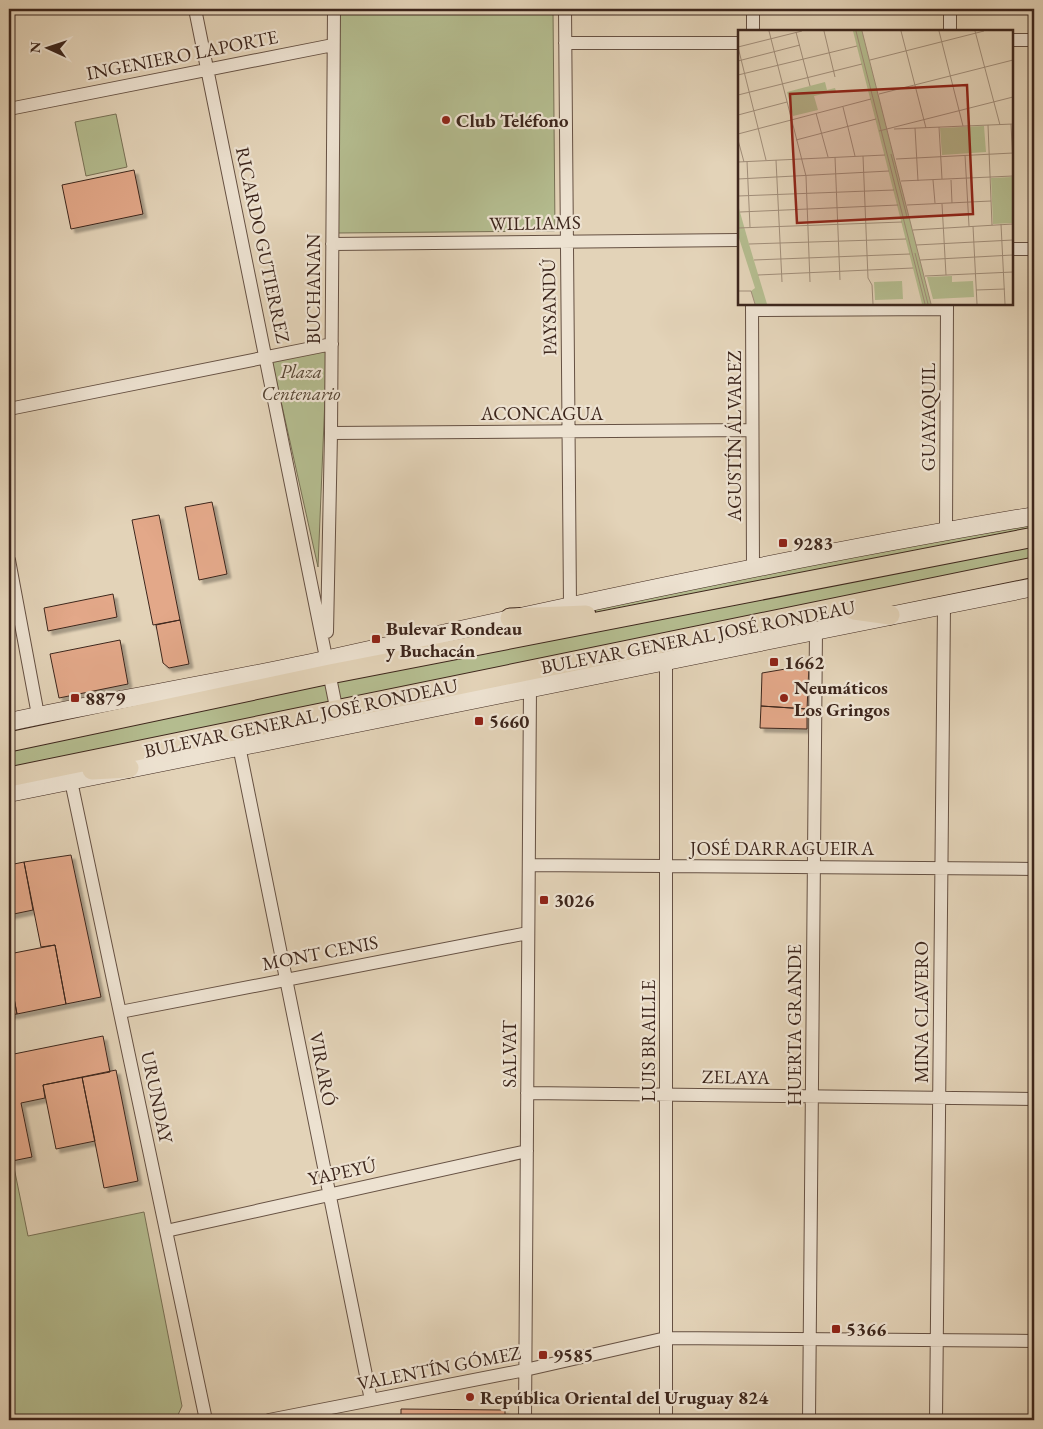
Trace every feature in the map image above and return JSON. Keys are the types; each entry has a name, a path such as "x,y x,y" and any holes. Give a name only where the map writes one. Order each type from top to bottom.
{"main road":[{"name":"BULEVAR GENERAL JOSÉ RONDEAU","path":"9,742 328,667 510,618 753,568 1034,516"},
{"name":"BULEVAR GENERAL JOSÉ RONDEAU","path":"9,722 38,715 647,612 1034,537"},
{"name":"BULEVAR GENERAL JOSÉ RONDEAU","path":"9,793 239,746 338,717 1034,567"},
{"name":"BULEVAR GENERAL JOSÉ RONDEAU","path":"12,776 338,717 530,687 1034,586"},
{"path":"838,608 890,615"},
{"path":"510,618 647,612"},
{"path":"12,776 128,768"}],"street":[{"name":"RICARDO GUTIERREZ","path":"195,9 267,357 320,596 328,667 338,717"},
{"name":"BUCHANAN","path":"320,596 331,433 334,9"},
{"name":"PAYSANDÚ","path":"566,9 570,606"},
{"path":"753,9 753,30"},
{"path":"950,9 950,30"},
{"path":"1013,40 1034,40"},
{"path":"565,43 738,43"},
{"name":"INGENIERO LAPORTE","path":"9,109 333,45"},
{"name":"WILLIAMS","path":"332,244 738,240"},
{"path":"1013,250 1034,249"},
{"path":"752,307 947,306"},
{"name":"GUAYAQUIL","path":"946,531 947,306"},
{"name":"AGUSTÍN ÁLVAREZ","path":"752,307 753,568"},
{"path":"9,409 332,344"},
{"name":"ACONCAGUA","path":"331,433 752,430"},
{"path":"9,560 38,715"},
{"name":"MINA CLAVERO","path":"936,1420 944,605"},
{"name":"HUERTA GRANDE","path":"809,1420 816,630"},
{"name":"LUIS BRAILLE","path":"666,661 666,1420"},
{"name":"SALVAT","path":"525,1420 530,687"},
{"name":"VIRARÓ","path":"239,746 371,1400"},
{"name":"URUNDAY","path":"71,781 206,1420"},
{"name":"JOSÉ DARRAGUEIRA","path":"529,865 1034,869"},
{"name":"MONT CENIS","path":"120,1012 528,933"},
{"name":"ZELAYA","path":"527,1093 1034,1099"},
{"name":"YAPEYÚ","path":"166,1231 527,1151"},
{"name":"VALENTÍN GÓMEZ","path":"269,1420 525,1370 666,1338 1034,1341"}],"green space":[{"name":"Club Teléfono","path":"338,9 553,9 555,231 338,233"},
{"path":"116,114 127,167 86,176 75,122"},
{"name":"Plaza Centenario","path":"327,349 318,567 272,361"},
{"path":"1034,516 1034,587 9,793 9,722"},
{"path":"9,1143 28,1236 144,1212 182,1406 177,1417 160,1420 9,1420"}],"building":[{"path":"134,170 143,214 71,229 62,185"},
{"path":"212,502 227,574 199,580 185,507"},
{"path":"159,515 180,620 153,625 132,520"},
{"path":"113,594 117,617 48,631 44,608"},
{"path":"180,620 189,664 169,668 163,663 156,625"},
{"path":"120,640 128,684 59,698 50,654"},
{"path":"809,665 807,709 761,706 762,673"},
{"path":"761,706 807,709 807,729 760,728"},
{"path":"71,855 101,997 66,1004 55,945 41,947 24,862"},
{"path":"24,862 33,910 9,915 9,865"},
{"path":"55,945 66,1004 17,1014 9,972 9,954"},
{"path":"9,972 17,1014 9,1015"},
{"path":"103,1036 110,1072 43,1085 45,1098 21,1103 32,1157 12,1161 9,1143 9,1055"},
{"path":"116,1070 138,1181 104,1188 82,1077"},
{"path":"82,1077 95,1141 56,1149 43,1085"},
{"path":"401,1409 505,1410 505,1420 401,1420"}],"place":[{"name":"Club Teléfono","path":"446,120"},
{"name":"9283","path":"783,543"},
{"name":"Bulevar Rondeau y Buchacán","path":"376,639"},
{"name":"1662","path":"774,662"},
{"name":"8879","path":"75,698"},
{"name":"Neumáticos Los Gringos","path":"784,698"},
{"name":"5660","path":"479,721"},
{"name":"3026","path":"544,900"},
{"name":"5366","path":"836,1329"},
{"name":"9585","path":"543,1355"},
{"name":"República Oriental del Uruguay 824","path":"470,1397"}]}
